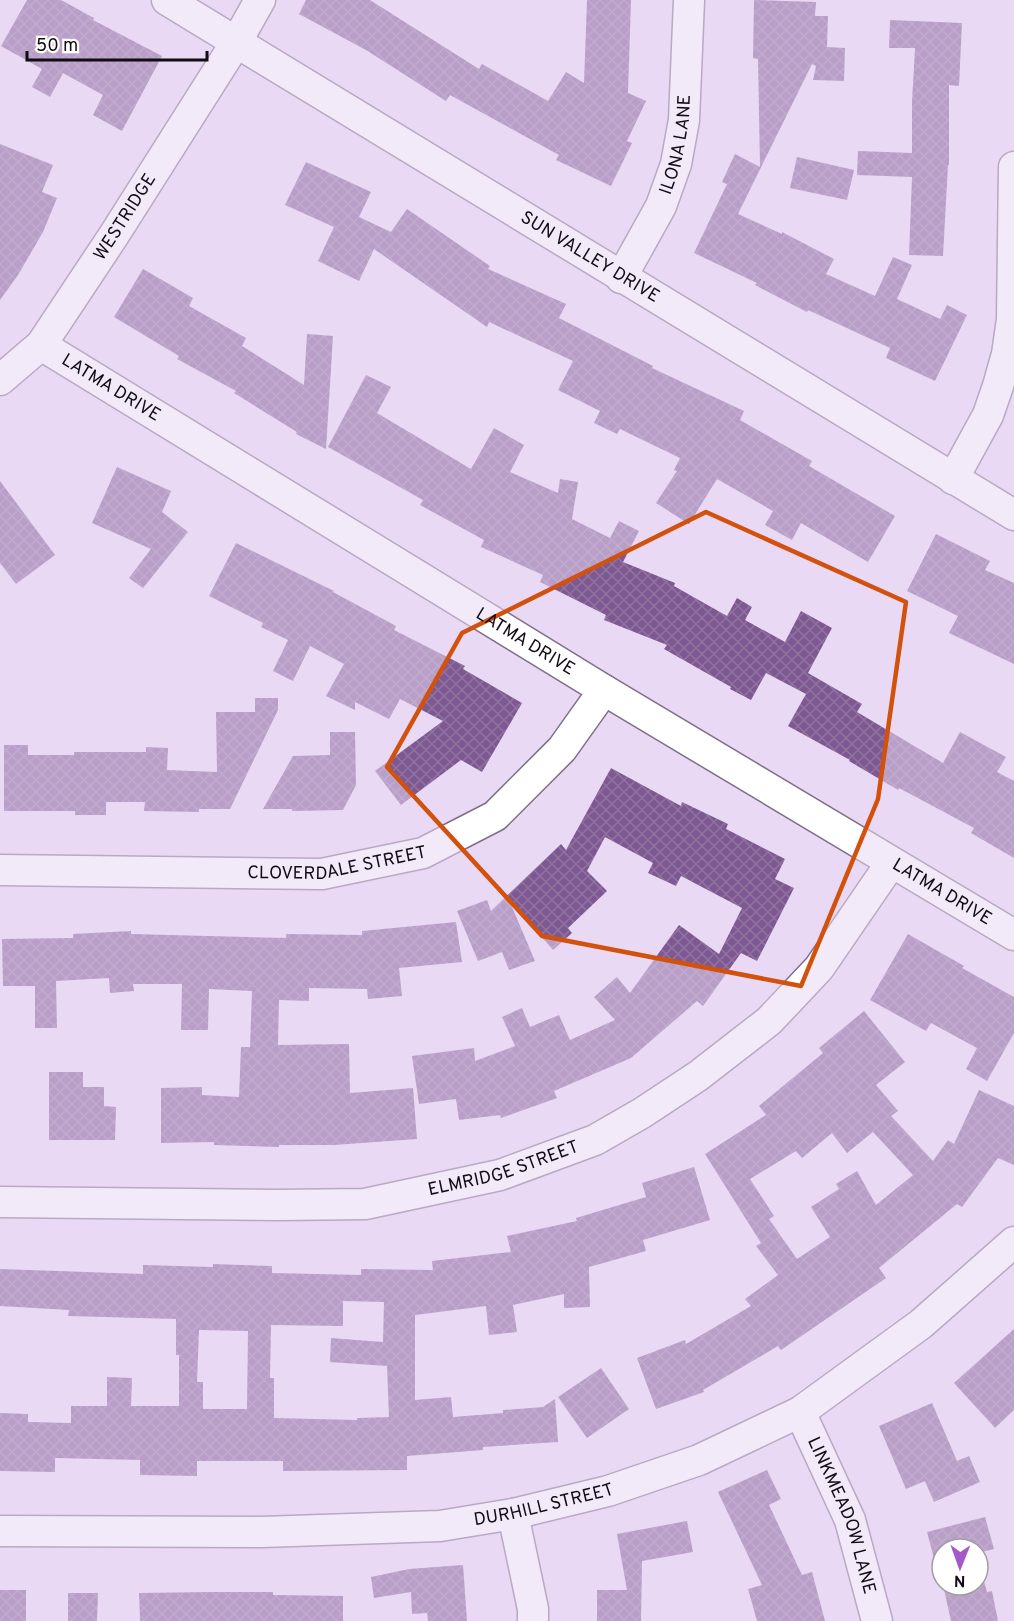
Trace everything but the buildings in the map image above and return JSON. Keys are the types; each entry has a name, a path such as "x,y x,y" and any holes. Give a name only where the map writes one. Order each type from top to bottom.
{"street":[{"name":"SUN VALLEY DRIVE","path":"167,0 1014,515"},
{"name":"WESTRIDGE","path":"0,381 41,345 114,236 237,41 260,0"},
{"name":"ILONA LANE","path":"621,278 661,206 676,164 684,120 689,0"},
{"path":"952,479 988,415 999,386 1007,354 1011,319 1014,167"},
{"name":"LATMA DRIVE","path":"41,345 604,690 1014,935"},
{"name":"CLOVERDALE STREET","path":"0,870 322,874 423,853 495,816 562,749 604,690"},
{"name":"ELMRIDGE STREET","path":"0,1202 365,1204 500,1175 595,1140 642,1113 698,1076 769,1021 819,968 891,863"},
{"name":"DURHILL STREET","path":"0,1531 262,1532 379,1530 440,1526 513,1514 608,1491 699,1460 800,1412 921,1324 1014,1242"},
{"name":"LINKMEADOW LANE","path":"800,1412 850,1520 877,1621"},
{"path":"513,1514 533,1609 533,1621"}],"highlighted area":[{"path":"706,512 906,602 878,799 801,986 542,936 387,767 462,633"}]}
